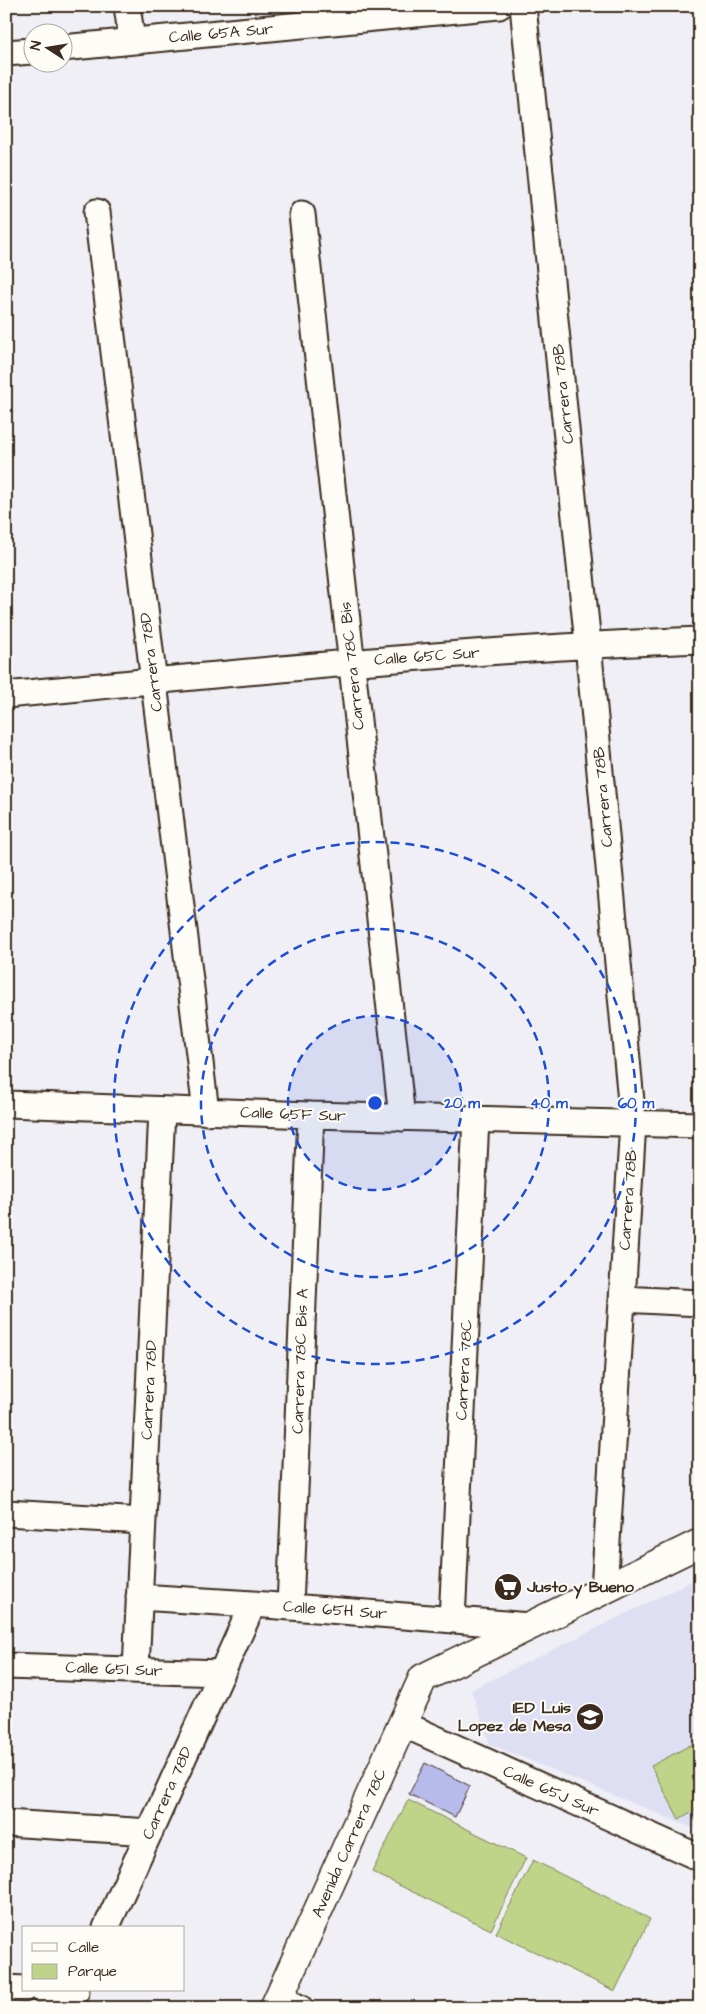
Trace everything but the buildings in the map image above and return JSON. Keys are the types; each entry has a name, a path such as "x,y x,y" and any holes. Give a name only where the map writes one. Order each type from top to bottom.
{"main road":[{"path":"530,1626 700,1543"},
{"name":"Avenida Carrera 78C","path":"284,2004 423,1678 530,1626"}],"street":[{"path":"128,6 132,41"},
{"name":"Calle 65A Sur","path":"72,47 499,6"},
{"name":"Carrera 78B","path":"523,6 588,644 633,1123 604,1590"},
{"path":"6,53 22,52"},
{"name":"Carrera 78D","path":"97,212 206,1112"},
{"name":"Carrera 78C Bis","path":"302,214 402,1118"},
{"name":"Calle 65C Sur","path":"6,695 352,661 588,644 700,640"},
{"name":"Calle 65F Sur","path":"6,1104 402,1118 700,1125"},
{"name":"Carrera 78D","path":"136,1670 162,1110"},
{"name":"Carrera 78C Bis A","path":"290,1607 311,1115"},
{"name":"Carrera 78C","path":"452,1620 476,1120"},
{"path":"622,1299 700,1303"},
{"path":"6,1513 143,1521"},
{"name":"Calle 65H Sur","path":"140,1597 530,1626"},
{"name":"Carrera 78D","path":"107,1926 253,1604"},
{"name":"Calle 65I Sur","path":"6,1666 222,1673"},
{"name":"Calle 65J Sur","path":"403,1724 700,1858"},
{"path":"6,1823 150,1832"},
{"path":"6,1988 22,1989"},
{"path":"51,1992 74,1997"}],"shaded area":[{"name":"IED Luis Lopez de Mesa","path":"700,1577 700,1831 490,1744 471,1690"}],"green space":[{"path":"700,1740 700,1807 679,1819 651,1766"},
{"path":"408,1800 526,1858 491,1930 372,1872"},
{"path":"533,1860 650,1919 615,1991 496,1933"}],"place":[{"name":"Justo y Bueno","path":"508,1587"},
{"name":"IED Luis Lopez de Mesa","path":"590,1717"}]}
